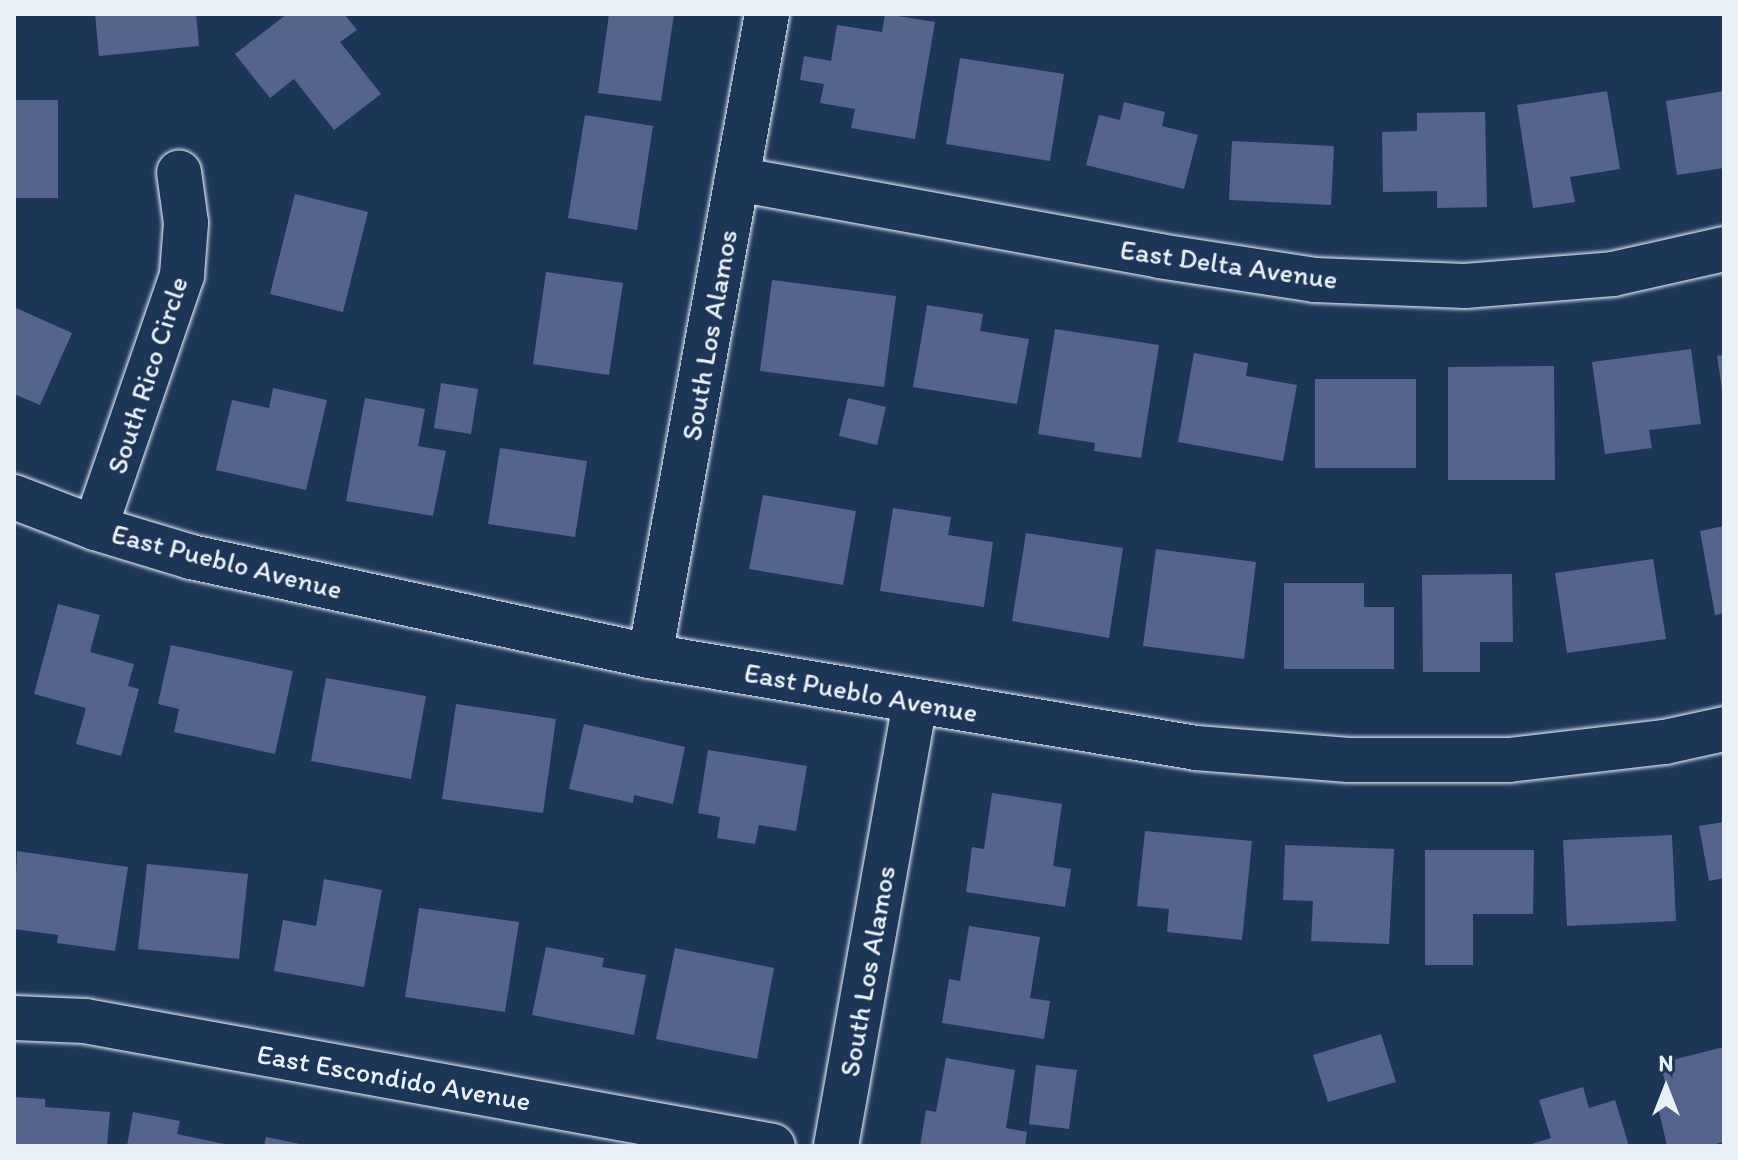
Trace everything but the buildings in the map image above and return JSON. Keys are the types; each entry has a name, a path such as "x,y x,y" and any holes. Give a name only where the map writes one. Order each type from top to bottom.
{"street":[{"name":"South Los Alamos","path":"650,656 767,14"},
{"name":"South Rico Circle","path":"95,528 182,275 186,223 179,172"},
{"name":"East Delta Avenue","path":"737,179 1159,256 1315,280 1465,286 1613,274 1724,249"},
{"name":"East Pueblo Avenue","path":"14,497 95,528 191,557 650,656 1196,748 1349,760 1509,760 1665,742 1724,729"},
{"name":"South Los Alamos","path":"836,1146 915,702"},
{"name":"East Escondido Avenue","path":"14,1018 85,1021 773,1146"}]}
